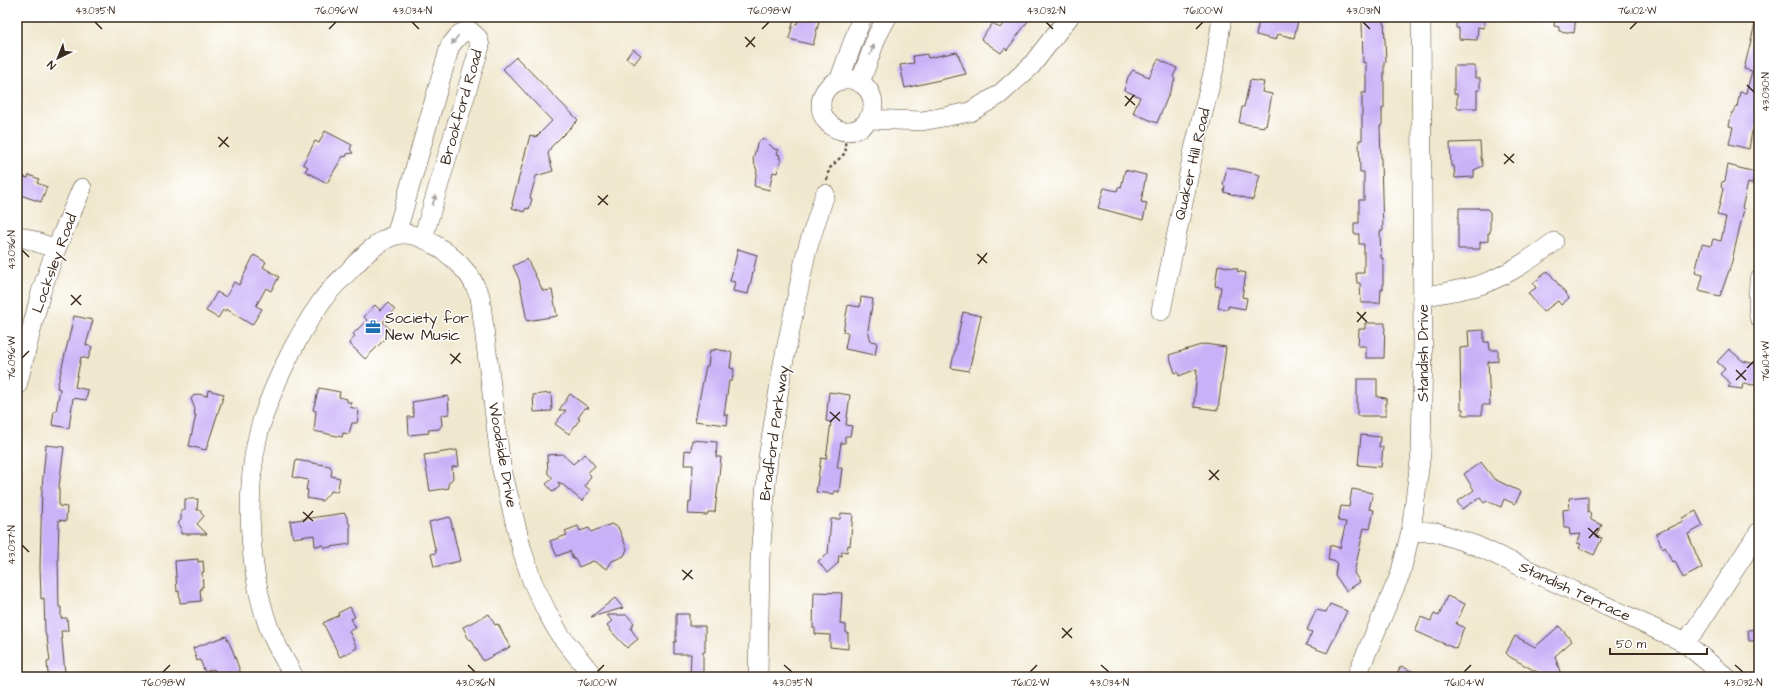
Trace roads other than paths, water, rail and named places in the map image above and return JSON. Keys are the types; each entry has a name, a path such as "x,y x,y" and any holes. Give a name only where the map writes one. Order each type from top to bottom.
{"street":[{"path":"839,81 862,17"},
{"path":"860,83 887,17"},
{"path":"868,119 922,121 970,112 999,95 1032,66 1069,17"},
{"name":"Quaker Hill Road","path":"1160,311 1194,149 1216,66 1222,17"},
{"name":"Standish Drive","path":"1356,677 1400,575 1411,531 1421,453 1423,297 1421,17"},
{"name":"Brookford Road","path":"396,236 450,46 460,34 470,30 478,38 480,46 423,238"},
{"path":"846,79 860,83 871,95 872,112 868,119 858,128 844,130 837,129 826,120 821,108 824,94 833,84 839,81 846,79"},
{"name":"Locksley Road","path":"17,386 41,292 56,249 82,188"},
{"name":"Bradford Parkway","path":"758,677 760,558 768,458 783,364 804,260 825,194"},
{"path":"17,234 56,249"},
{"path":"294,677 279,650 268,624 258,586 251,544 250,511 253,467 257,439 272,392 305,325 322,300 358,260 374,248 396,236 412,234 423,238"},
{"name":"Woodside Drive","path":"423,238 442,249 469,274 480,296 501,466 522,550 532,581 560,635 594,677"},
{"path":"1423,297 1479,285 1506,274 1524,264 1554,242"},
{"path":"1759,280 1759,317"},
{"name":"Standish Terrace","path":"1411,531 1436,532 1477,546 1685,643 1726,677"},
{"path":"1685,643 1697,628 1759,532"}],"place":[{"name":"Society for New Music","path":"373,327"}]}
